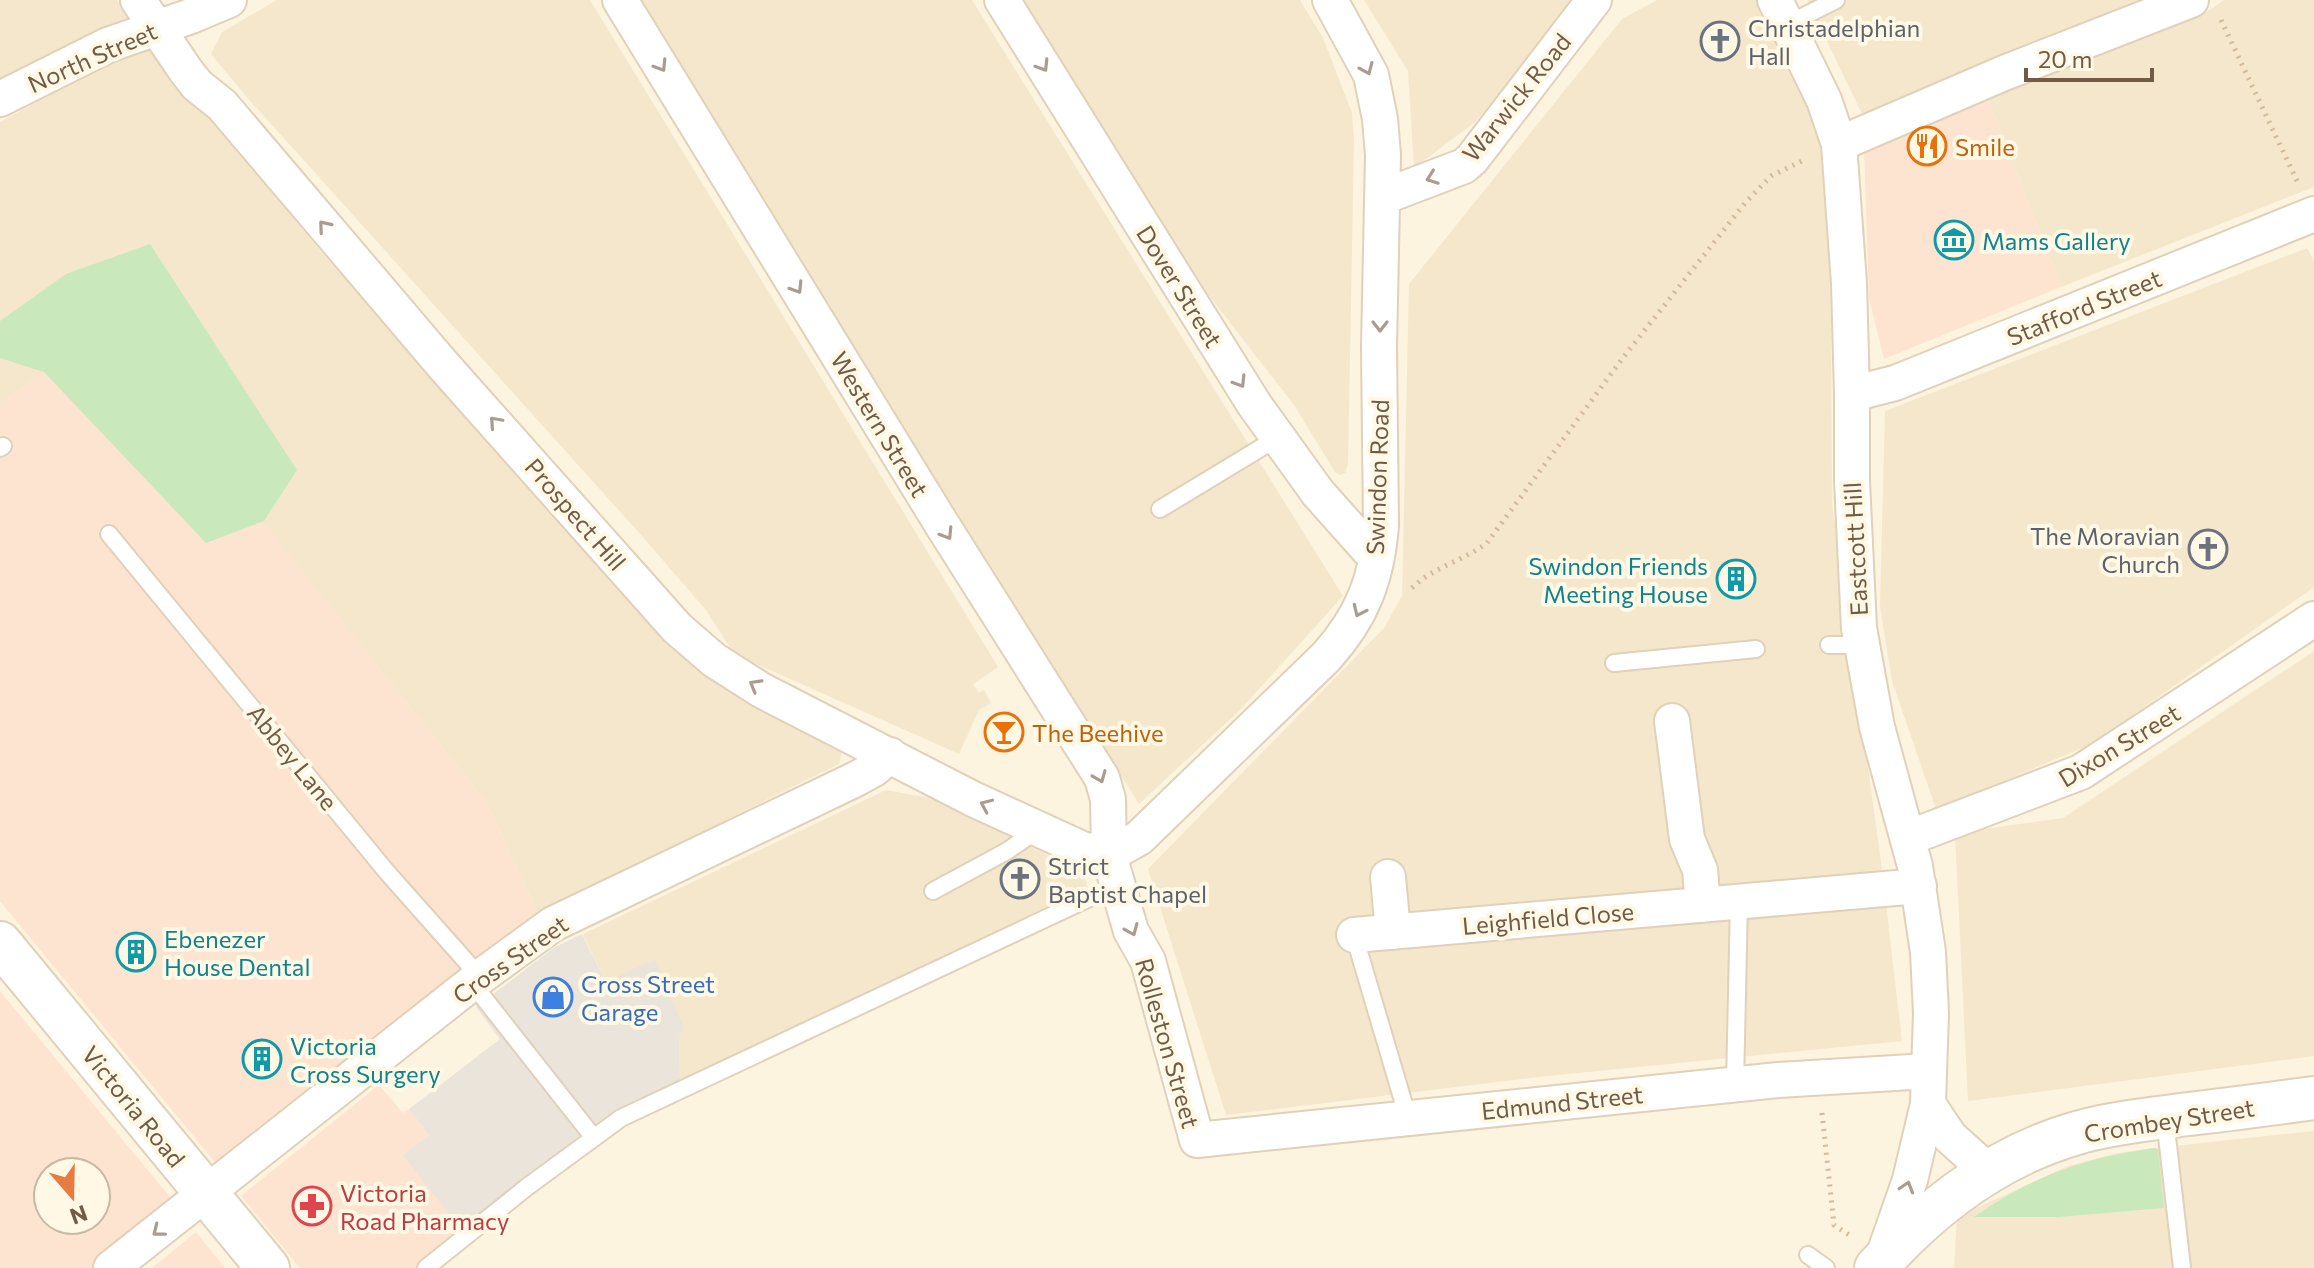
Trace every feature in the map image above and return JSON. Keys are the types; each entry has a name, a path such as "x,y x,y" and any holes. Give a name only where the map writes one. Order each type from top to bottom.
{"street":[{"name":"North Street","path":"0,99 88,54 147,13 191,16 229,0"},
{"name":"Western Street","path":"620,0 1059,713 1094,762 1108,799 1113,870"},
{"name":"Dover Street","path":"1002,0 1277,438 1318,493 1376,558"},
{"name":"Swindon Road","path":"1113,870 1139,838 1337,645 1350,629 1363,603 1376,558 1381,525 1379,347 1383,155 1377,95 1363,59 1330,0"},
{"name":"Warwick Road","path":"1383,197 1464,166 1472,159 1594,0"},
{"path":"1839,144 2018,68 2191,0"},
{"name":"Eastcott Hill","path":"1782,12 1824,100 1839,144 1849,283 1852,394 1853,512 1845,645 1877,727 1908,838 1919,886 1928,952 1931,1013 1928,1087 1910,1180 1879,1265"},
{"name":"Prospect Hill","path":"147,13 197,85 222,105 443,365 677,628 734,674 973,799 1082,849 1113,870"},
{"name":"Stafford Street","path":"1852,394 1895,383 2314,215"},
{"name":"Dixon Street","path":"1908,838 2081,772 2314,619"},
{"path":"1672,721 1687,839 1700,870 1703,905"},
{"name":"Cross Street","path":"111,1268 476,980 553,924 856,779 890,755"},
{"name":"Rolleston Street","path":"1113,870 1131,931 1148,961 1197,1140"},
{"path":"1388,877 1393,932"},
{"name":"Leighfield Close","path":"1354,935 1919,886"},
{"name":"Victoria Road","path":"0,943 268,1268"},
{"name":"Edmund Street","path":"1197,1140 1818,1077 1928,1087"},
{"path":"1928,1087 1950,1137 1988,1171"},
{"name":"Crombey Street","path":"1879,1265 1937,1207 1988,1171 2026,1152 2079,1132 2165,1117 2314,1098"}],"lane":[{"path":"1782,12 1836,0"},
{"path":"1160,509 1277,438"},
{"name":"Abbey Lane","path":"109,534 476,980 594,1138"},
{"path":"1614,663 1756,649"},
{"path":"933,891 1007,851 1039,829"},
{"path":"426,1268 527,1187 621,1118 1113,870"},
{"path":"1735,1085 1739,902"},
{"path":"1354,935 1408,1118"},
{"path":"2165,1117 2182,1268"},
{"path":"1808,1255 1826,1268"}],"path":[{"path":"2220,18 2314,215"},
{"path":"1412,588 1427,574 1455,563 1487,543 1622,359 1759,185 1780,171 1839,144"},
{"path":"1818,1077 1832,1215"}],"shaded area":[{"path":"0,0 117,0 133,25 0,94"},
{"path":"277,0 590,0 998,667 973,684 979,693 984,690 991,703 979,710 959,754 734,654 706,610 641,535 211,54 222,32"},
{"path":"636,0 972,0 1343,596 1239,711 1139,804"},
{"path":"1021,0 1300,0 1323,38 1352,113 1348,464 1345,473 1340,475 1335,472 1294,405 1183,262"},
{"path":"1364,0 1571,0 1532,59 1475,122 1414,168 1408,71"},
{"path":"1657,0 1759,0 1788,60 1826,154 1832,504 1902,1041 1547,1076 1226,1115 1148,869 1384,628 1402,596 1409,284 1622,19"},
{"path":"1807,0 2143,0 1862,114"},
{"path":"2224,0 2314,0 2314,187 2061,287 1986,93 2208,11"},
{"path":"149,45 322,253 562,517 844,744 839,764 538,913 486,802 106,325 0,404 0,122 97,69"},
{"path":"1986,93 2061,287 1884,359 1869,298 1864,149"},
{"path":"2307,248 2314,261 2314,587 2092,744 1936,809 1892,681 1880,606 1885,411"},
{"path":"106,324 486,802 538,913 351,1065 219,1167 0,901 0,404"},
{"path":"2314,651 2314,1056 1968,1101 1955,833 2063,818"},
{"path":"886,790 934,799 1084,873 1089,893 680,1082 679,1036 606,982 583,934"},
{"path":"582,934 606,982 655,959 683,1026 679,1036 680,1082 619,1109 462,1231 403,1155 429,1135 409,1109 500,1039 476,1007 555,947"},
{"path":"0,991 174,1202 92,1268 0,1268"},
{"path":"379,1085 403,1113 409,1109 429,1135 404,1155 462,1231 416,1268 300,1268 241,1196"},
{"path":"2314,1131 2314,1268 1954,1268 1957,1217 2068,1166 2117,1153"},
{"path":"196,1232 225,1268 152,1268"}],"green space":[{"path":"150,244 297,470 264,521 206,543 44,372 0,358 0,321 66,274"},
{"path":"2158,1149 2164,1208 2058,1217 1974,1217 2017,1190 2060,1171 2104,1157"}],"place":[{"name":"Christadelphian Hall","path":"1720,41"},
{"name":"Smile","path":"1927,146"},
{"name":"Mams Gallery","path":"1954,240"},
{"name":"The Moravian Church","path":"2208,549"},
{"name":"Swindon Friends Meeting House","path":"1736,579"},
{"name":"The Beehive","path":"1004,732"},
{"name":"Strict Baptist Chapel","path":"1020,879"},
{"name":"Ebenezer House Dental","path":"136,952"},
{"name":"Cross Street Garage","path":"553,997"},
{"name":"Victoria Cross Surgery","path":"262,1059"},
{"name":"Victoria Road Pharmacy","path":"312,1206"}]}
